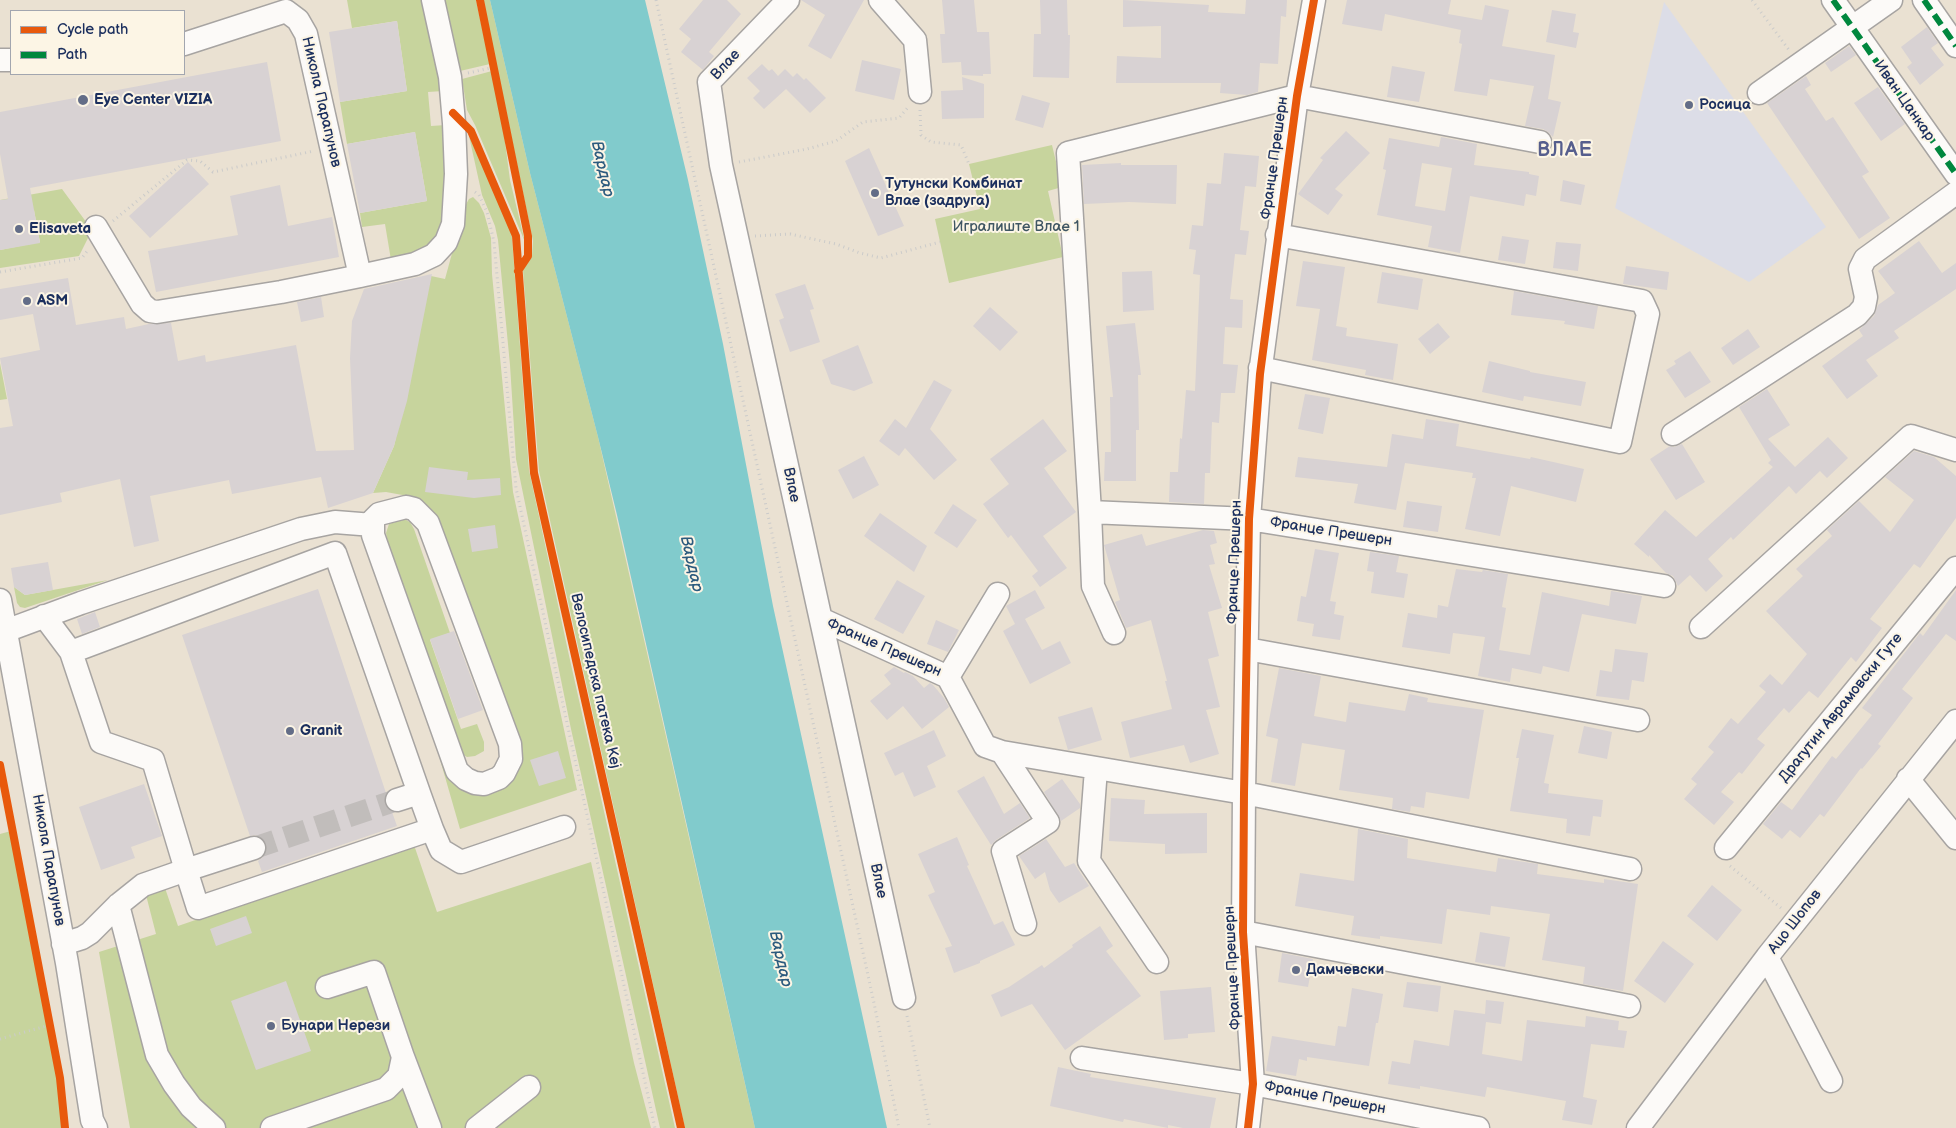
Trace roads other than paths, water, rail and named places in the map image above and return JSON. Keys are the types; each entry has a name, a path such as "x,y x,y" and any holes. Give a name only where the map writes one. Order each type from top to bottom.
{"street":[{"path":"97,230 142,304 150,311 158,312 360,276 415,264 434,255 446,242 452,224 456,194 454,123 450,77 434,0"},
{"name":"Влае","path":"788,0 709,82 721,165 904,998"},
{"path":"880,0 915,40 920,92"},
{"name":"Францe Прешерн","path":"1248,1128 1253,1084 1243,932 1249,519 1260,368 1297,96 1314,0"},
{"name":"Иван Цанкар","path":"1833,0 1956,174"},
{"path":"1759,93 1891,0"},
{"path":"1924,0 1956,46"},
{"name":"Никола Парапунов","path":"185,44 286,11 298,20 306,34 360,276"},
{"name":"Францe Прешерн","path":"1090,512 1068,153 1297,96 1540,142"},
{"path":"1674,434 1857,316 1864,307 1866,297 1860,269 1865,259 1956,193"},
{"name":"Францe Прешерн","path":"1260,368 1620,442 1648,314 1642,301 1278,235"},
{"path":"1701,628 1911,436 1956,450"},
{"path":"406,507 414,509 428,523 510,744 511,752 508,767 499,778 493,781 484,784 475,783 466,779 458,772 374,534 373,525 373,520 379,514 406,507"},
{"path":"1090,512 1093,586 1114,633"},
{"name":"Франце Прешерн","path":"1090,512 1249,519 1664,586"},
{"path":"3,632 44,616 301,529 334,522 373,525"},
{"path":"71,652 335,553 441,850 461,862 564,827"},
{"name":"Драгутин Аврамовски Гуте","path":"1726,848 1956,568"},
{"name":"Франце Прешерн","path":"948,676 998,594"},
{"name":"Никола Парапунов","path":"0,600 3,632 63,944 93,1125"},
{"path":"44,616 71,652 101,742 153,760 198,908 432,829"},
{"name":"Франце Прешерн","path":"820,619 948,676 985,746 1002,752 1244,794 1630,869"},
{"path":"1247,649 1638,720"},
{"name":"Ацо Шопов","path":"1638,1128 1767,957 1956,720"},
{"name":"Франце Прешерн","path":"1002,752 1048,822 1003,851 1025,924"},
{"path":"1096,769 1089,861 1157,962"},
{"path":"1908,779 1956,838"},
{"path":"397,800 420,792"},
{"path":"63,944 90,933 118,905 143,885 254,848"},
{"path":"118,905 157,1054 174,1084 191,1107 214,1128"},
{"path":"1243,932 1629,1006"},
{"path":"1767,957 1830,1081"},
{"path":"327,987 374,972 430,1128"},
{"path":"272,1128 386,1089 399,1076 403,1057"},
{"name":"Франце Прешерн","path":"1082,1058 1253,1084 1478,1128"},
{"path":"477,1128 529,1087"}],"water":[{"name":"Вардар","path":"490,0 645,0 688,180 723,344 773,606 887,1128 755,1128 617,515 530,173"}],"tunnel":[{"path":"254,848 397,800"}],"place":[{"name":"Eye Center VIZIA","path":"83,100"},
{"name":"Росица","path":"1689,105"},
{"name":"Тутунски Комбинат Влае (задруга)","path":"875,193"},
{"name":"Elisaveta","path":"19,229"},
{"name":"ASM","path":"27,301"},
{"name":"Granit","path":"290,731"},
{"name":"Дамчевски","path":"1296,970"},
{"name":"Бунари Нерези","path":"271,1026"}],"district":[{"name":"ВЛАЕ","path":"1565,151"}],"park label":[{"name":"Игралиште Влае 1","path":"1016,227"}]}
